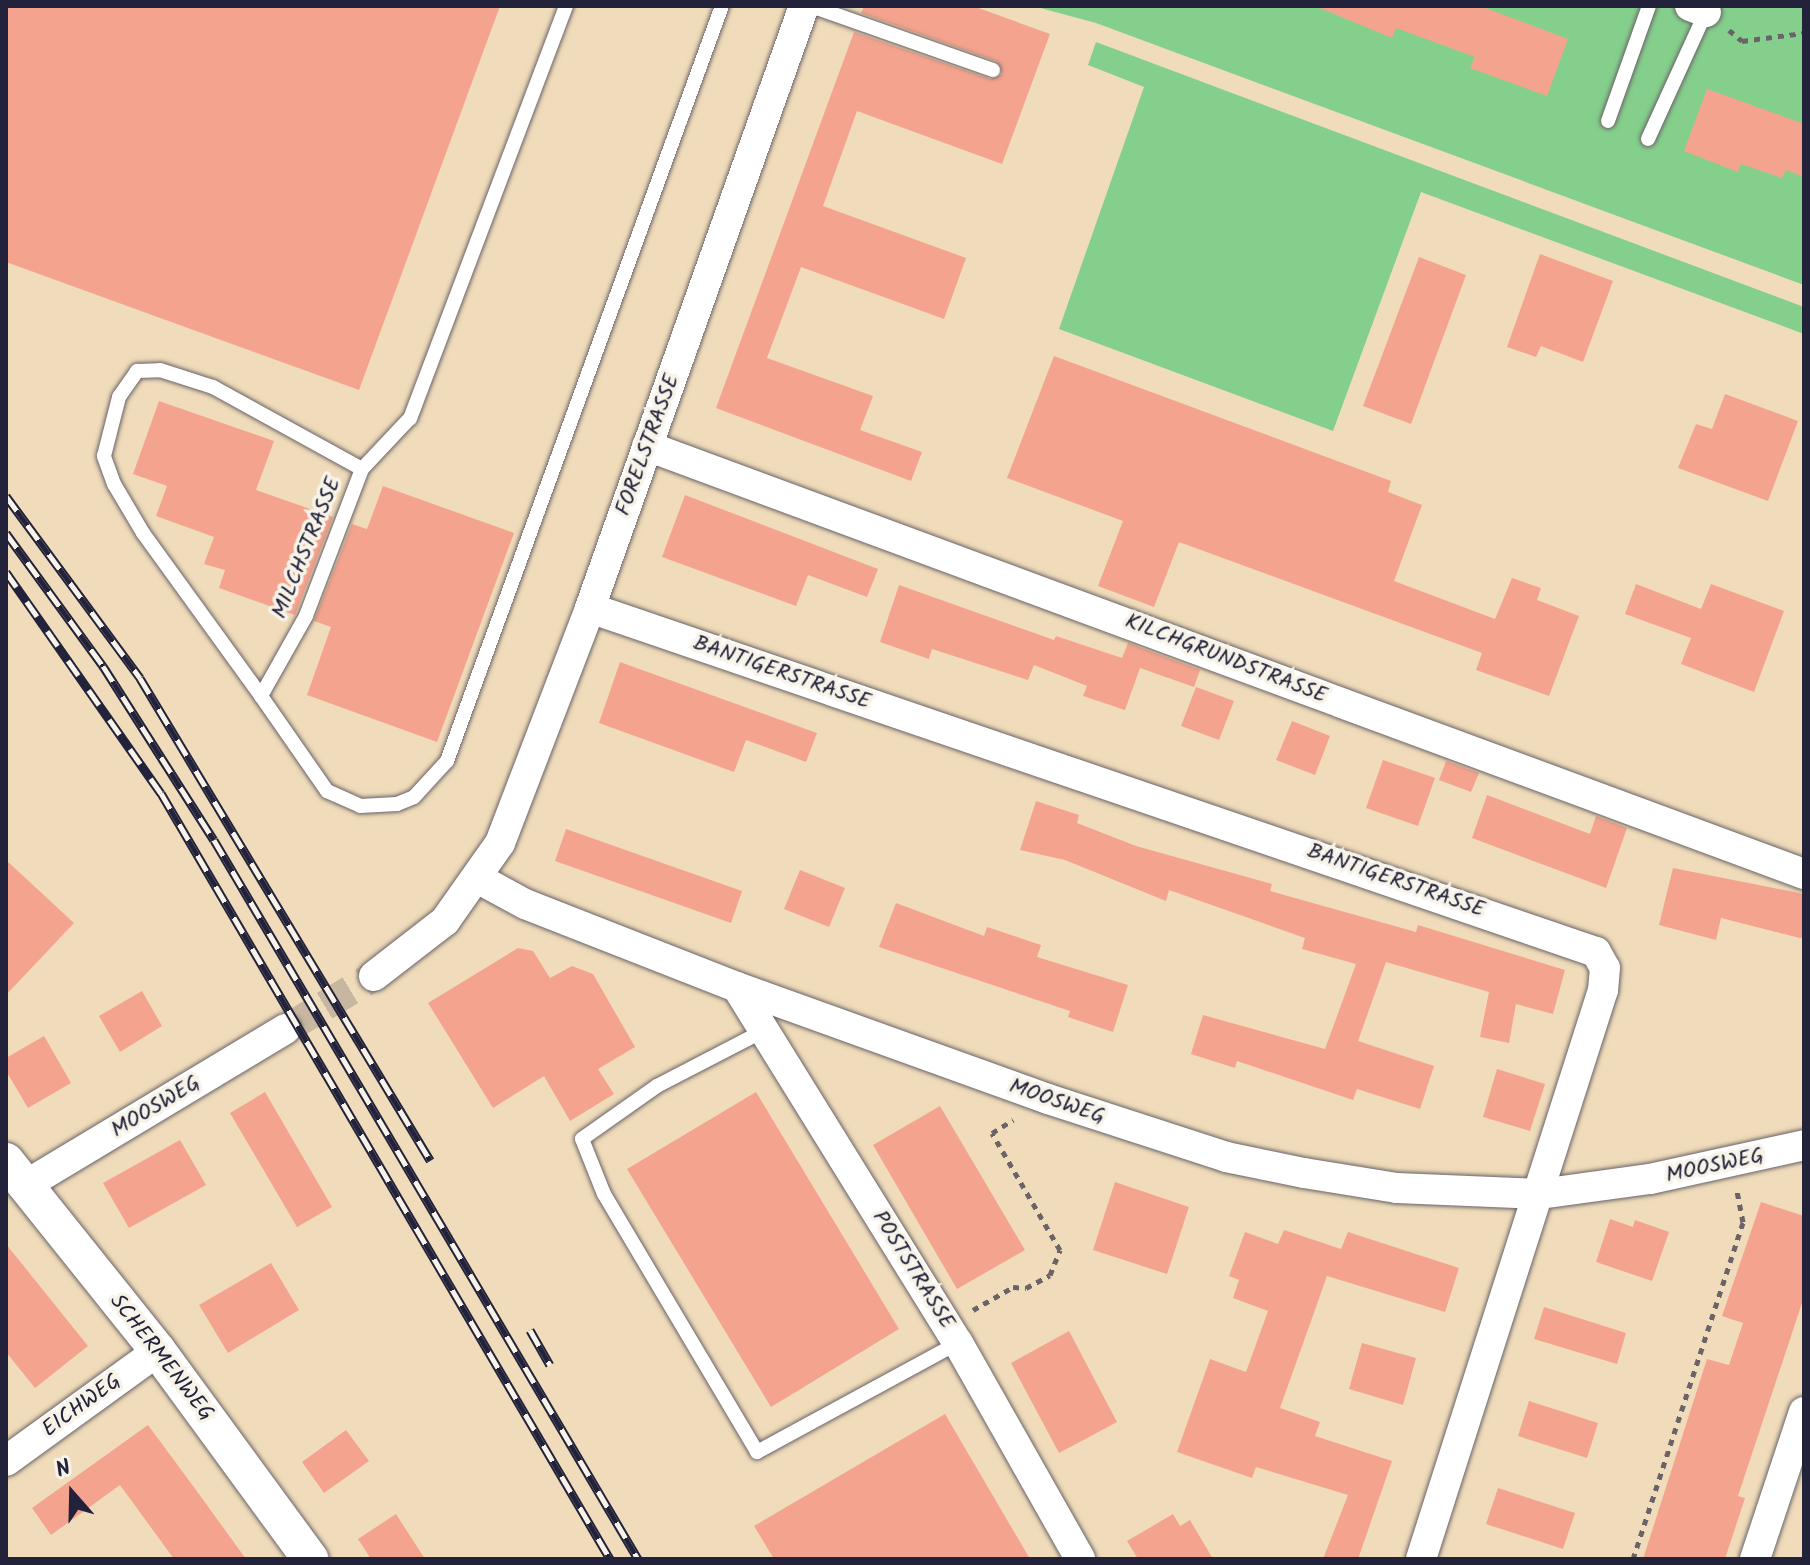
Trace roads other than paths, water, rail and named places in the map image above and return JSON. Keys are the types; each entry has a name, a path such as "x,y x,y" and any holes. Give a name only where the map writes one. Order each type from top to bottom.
{"street":[{"name":"FORELSTRASSE","path":"479,879 521,795 804,6"},
{"name":"KILCHGRUNDSTRASSE","path":"647,446 1804,874"},
{"name":"BANTIGERSTRASSE","path":"590,608 1590,948 1605,968 1603,990 1421,1559"},
{"path":"374,976 416,949 479,879"},
{"name":"MOOSWEG","path":"479,879 525,904 737,987 1048,1099 1226,1157 1304,1173 1397,1188 1540,1194 1731,1164 1804,1145"},
{"name":"POSTSTRASSE","path":"737,987 952,1334 1080,1559"},
{"name":"MOOSWEG","path":"16,1173 286,1029"},
{"name":"SCHERMENWEG","path":"16,1173 158,1351 310,1559"},
{"name":"EICHWEG","path":"6,1461 158,1351"},
{"path":"1755,1559 1804,1412"}],"lane":[{"name":"MILCHSTRASSE","path":"261,696 306,616 362,469 410,418 566,6"},
{"path":"362,469 213,387 160,370 137,371 119,397 104,456 114,484 143,533 327,791 360,806 397,804 427,787 447,761 722,6"},
{"path":"811,6 993,70"},
{"path":"1608,121 1649,6"},
{"path":"1648,139 1698,9"},
{"path":"765,1030 657,1086 582,1139 604,1194 757,1452 952,1334"}],"tunnel":[{"path":"286,1029 374,976"}],"railway":[{"path":"6,496 140,678 430,1160"},
{"path":"6,533 103,666 214,840 638,1559"},
{"path":"6,572 161,793 610,1559"},
{"path":"530,1330 550,1365"}]}
